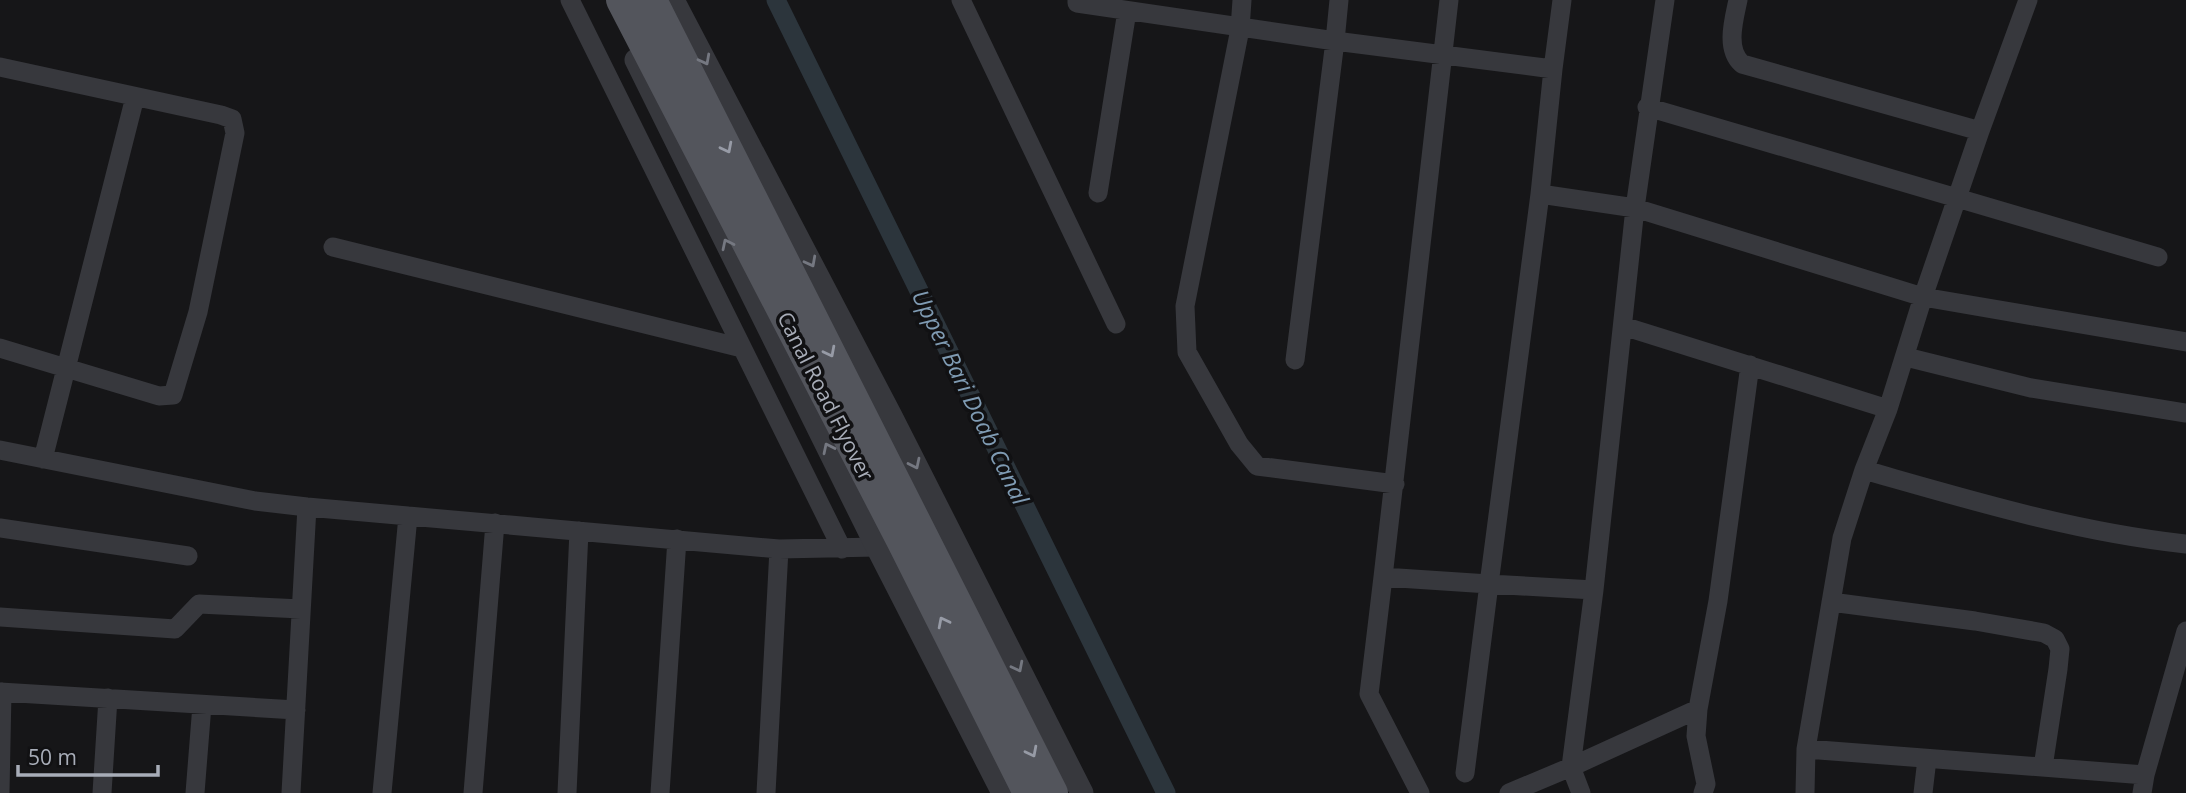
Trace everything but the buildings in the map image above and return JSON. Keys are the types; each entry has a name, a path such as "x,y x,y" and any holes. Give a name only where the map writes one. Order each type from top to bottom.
{"main road":[{"name":"Canal Road Flyover","path":"621,0 908,554 1028,793"},
{"name":"Canal Road Flyover","path":"652,0 1052,793"}],"street":[{"path":"570,0 842,549"},
{"path":"606,0 877,547 1003,793"},
{"path":"673,0 891,416 1082,793"},
{"path":"961,0 1116,324"},
{"path":"1242,0 1240,29 1185,306 1187,352 1238,444 1257,466 1395,484"},
{"path":"1295,360 1339,0"},
{"path":"1420,793 1369,694 1449,0"},
{"path":"1465,773 1540,194 1562,0"},
{"path":"1581,793 1571,768 1594,590 1647,107 1665,0"},
{"path":"1738,0 1733,41 1734,52 1742,64 1980,131"},
{"path":"1805,793 1806,749 1842,538 1906,357 1923,297 1980,131 2028,0"},
{"path":"1073,1 1240,29 1553,69"},
{"path":"1098,193 1127,11"},
{"path":"0,67 221,115 232,119 235,124 198,312 176,388 170,397 0,348"},
{"path":"43,459 135,97"},
{"path":"1647,107 2158,257"},
{"path":"1540,194 1635,208 1923,297 2186,342"},
{"path":"333,247 742,348"},
{"path":"1623,326 1888,409"},
{"path":"1906,357 2031,388 2186,413"},
{"path":"1703,793 1706,784 1696,736 1698,709 1718,600 1751,365"},
{"path":"0,450 255,501 307,507 779,549 877,547"},
{"path":"1864,470 2038,518 2120,536 2186,544"},
{"path":"291,793 307,507"},
{"path":"382,793 408,516"},
{"path":"473,793 495,523"},
{"path":"0,528 188,556"},
{"path":"567,793 579,531"},
{"path":"660,793 677,539"},
{"path":"766,793 779,549"},
{"path":"1383,576 1594,590"},
{"path":"1830,602 1975,621 2044,633 2055,639 2060,649 2043,767"},
{"path":"0,617 175,629 199,604 301,609"},
{"path":"1806,749 2043,767 2143,784 2186,631"},
{"path":"0,792 1,692 296,710"},
{"path":"102,793 108,698"},
{"path":"195,793 202,705"},
{"path":"1509,793 1571,768 1698,709"},
{"path":"1923,793 1927,759"}],"waterway":[{"name":"Upper Bari Doab Canal","path":"776,0 1166,793"}]}
